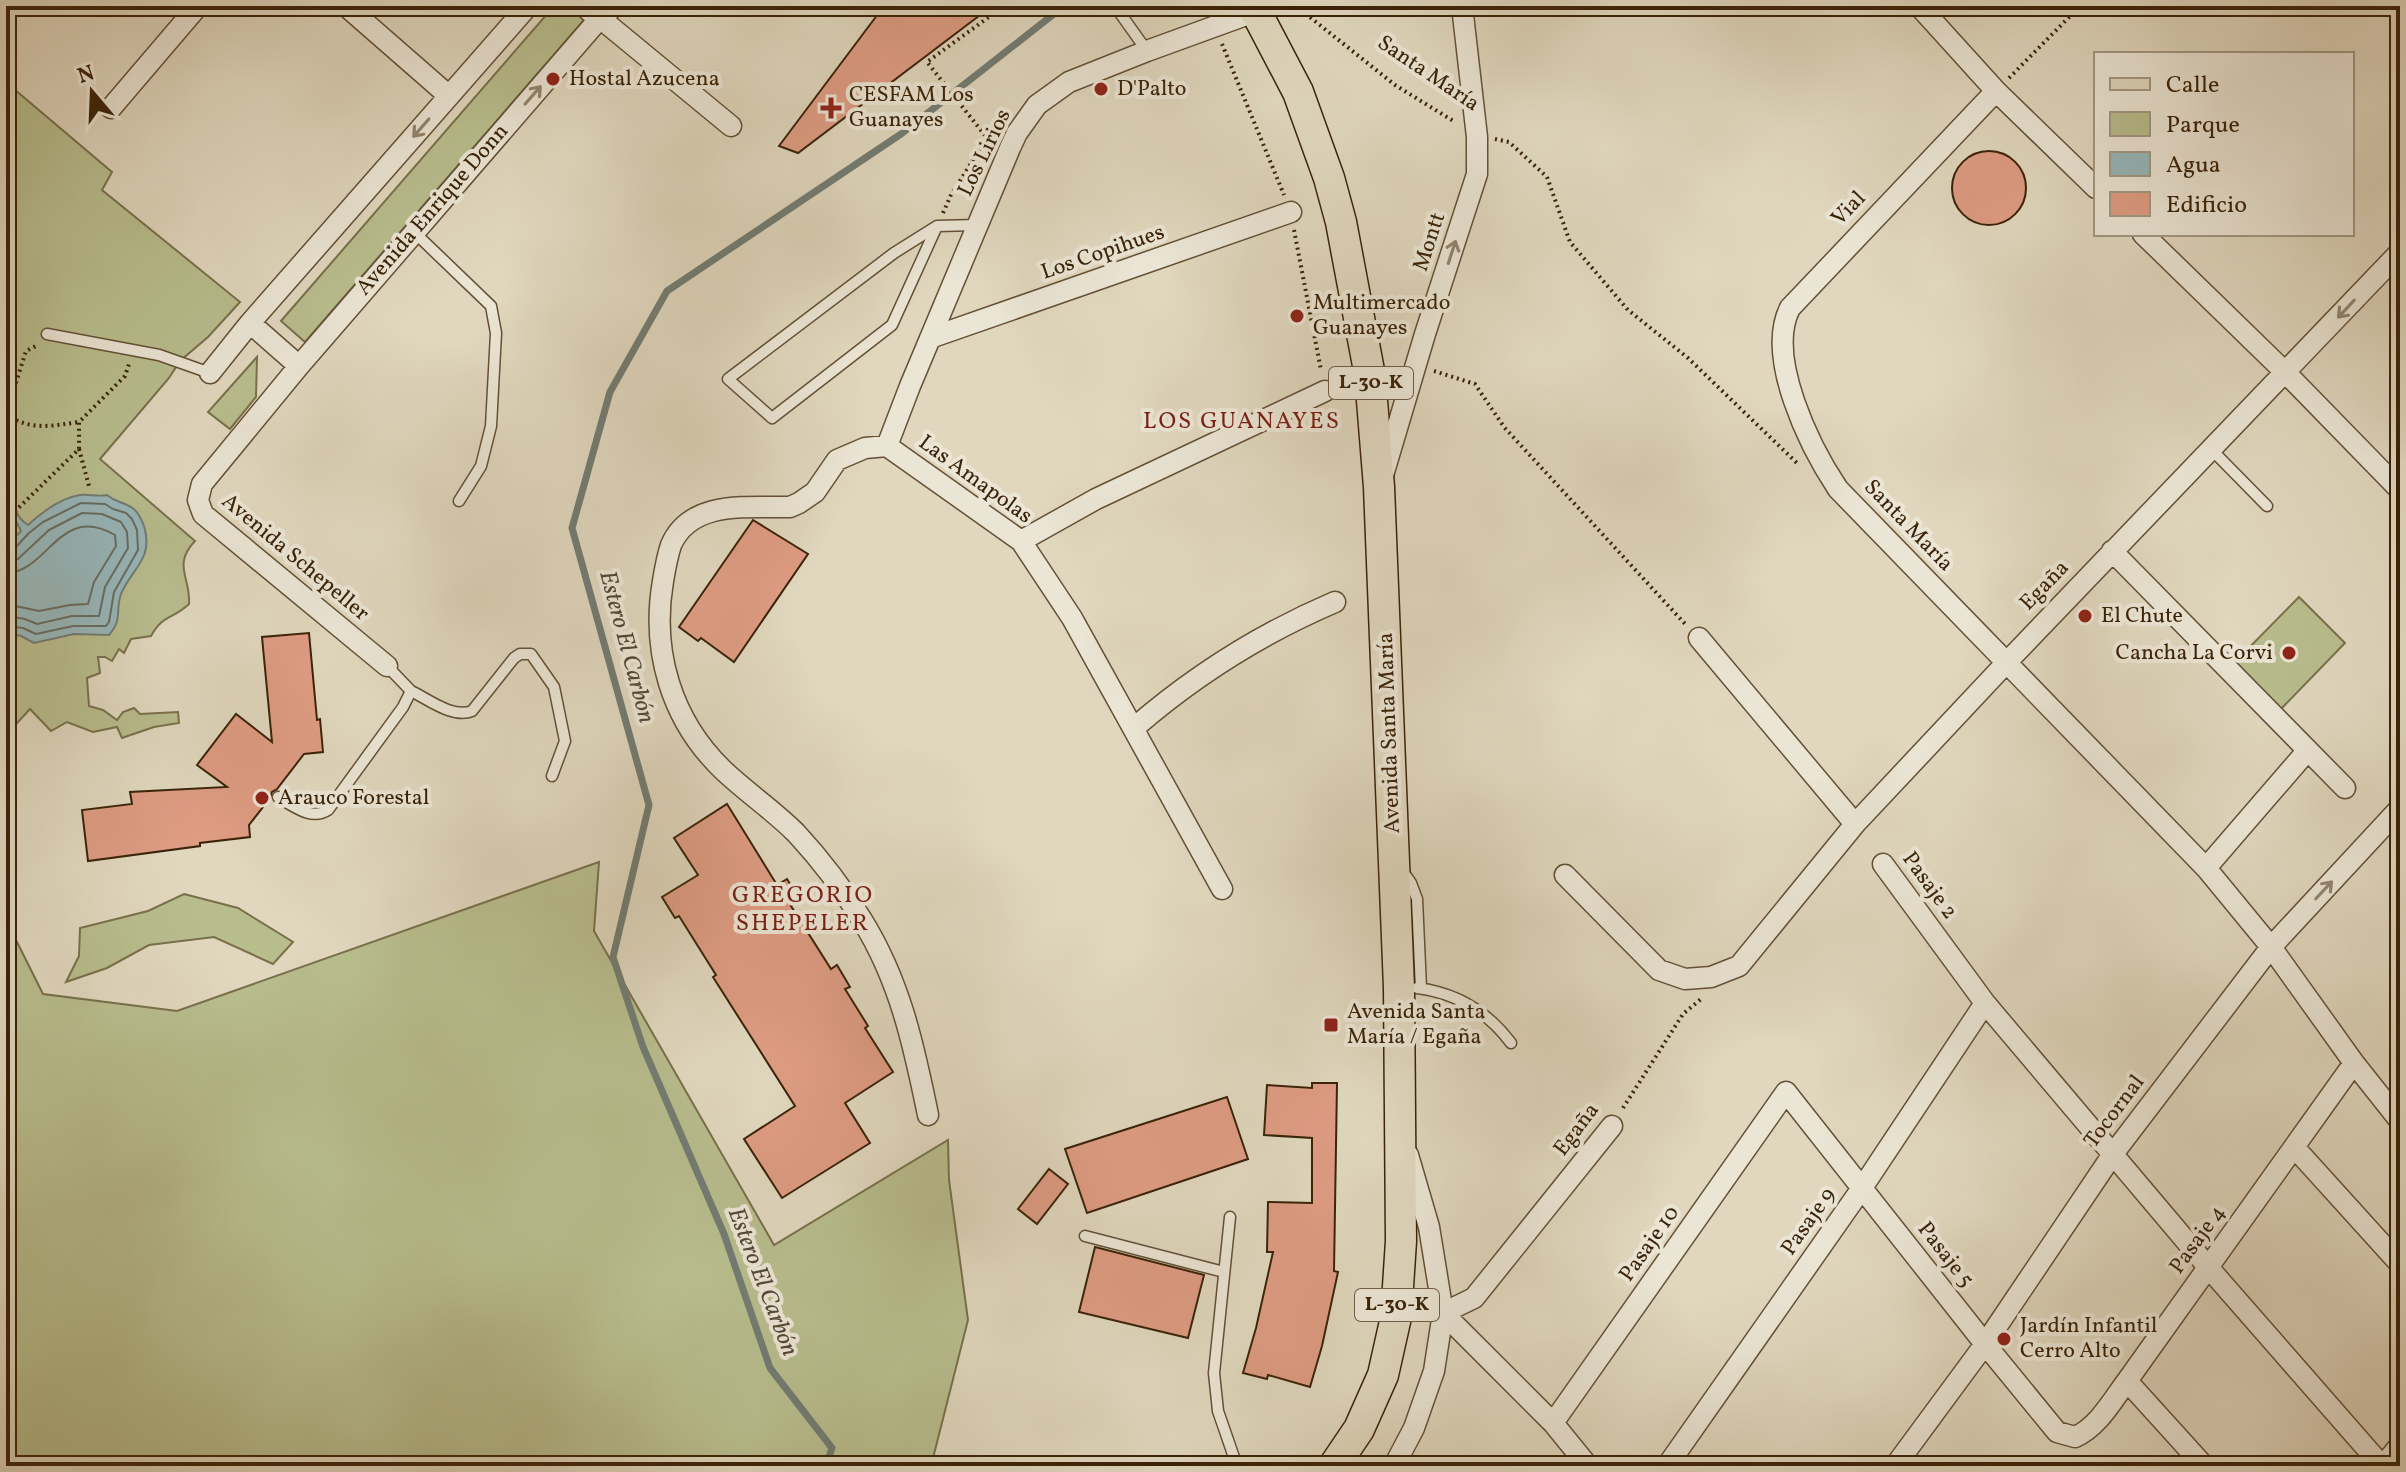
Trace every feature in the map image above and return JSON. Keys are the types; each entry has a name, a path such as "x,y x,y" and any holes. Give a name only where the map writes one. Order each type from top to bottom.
{"main road":[{"name":"Avenida Santa María","path":"1255,9 1298,92 1329,178 1341,222 1370,376 1379,487 1395,864 1410,988 1400,1130 1401,1241 1396,1317 1391,1347 1372,1403 1334,1466"}],"street":[{"path":"111,108 198,6"},
{"path":"346,6 449,96"},
{"path":"210,373 250,323 528,6"},
{"name":"Montt","path":"1379,487 1477,174 1477,137 1462,6"},
{"path":"1919,6 1996,91 2094,186"},
{"name":"Los Lirios","path":"887,446 1017,133 1037,105 1069,82 1255,9"},
{"path":"599,10 731,126"},
{"name":"Avenida Enrique Donn","path":"299,366 599,10"},
{"name":"Vial","path":"1838,489 1814,449 1796,405 1782,350 1785,318 1796,300 1996,91"},
{"name":"Los Copihues","path":"930,338 1291,212"},
{"path":"2145,236 2286,373 2400,490"},
{"name":"Egaña","path":"1565,875 1659,970 1685,979 1711,977 1739,966 1855,824 2400,252"},
{"path":"250,323 299,366"},
{"name":"Avenida Schepeller","path":"299,366 202,484 198,492 199,507 209,519 387,666"},
{"path":"1021,541 1096,499 1325,391"},
{"name":"Las Amapolas","path":"928,1115 910,1029 898,993 864,924 836,882 795,833 707,754 691,733 670,689 660,644 660,598 668,556 683,528 705,512 719,509 790,507 822,485 837,460 865,448 887,446 1021,541 1072,618 1222,889"},
{"name":"Santa María","path":"1838,489 2206,868 2271,947 2354,1063 2400,1121"},
{"path":"2112,551 2345,788"},
{"path":"1134,728 1169,698 1231,655 1274,630 1335,602"},
{"path":"1699,638 1855,824"},
{"path":"2206,868 2307,751"},
{"name":"Tocornal","path":"1895,1466 1985,1344 2113,1154 2271,947 2400,808"},
{"name":"Pasaje 2","path":"1883,864 1985,1003 2208,1267 2383,1466"},
{"name":"Pasaje 9","path":"1667,1466 1862,1188 1985,1003"},
{"name":"Pasaje 4","path":"2075,1437 2092,1427 2127,1381 2354,1063"},
{"name":"Pasaje 5","path":"1786,1092 2057,1432 2075,1437"},
{"name":"Pasaje 10","path":"1553,1423 1786,1092"},
{"name":"Egaña","path":"1443,1313 1474,1298 1612,1126"},
{"path":"1394,1466 1414,1428 1434,1371 1443,1313 1429,1227 1400,1130"},
{"path":"2294,1147 2400,1264"},
{"path":"1443,1313 1553,1423 1588,1466"},
{"path":"2127,1381 2204,1466"},
{"path":"2383,1466 2400,1445"}],"lane":[{"path":"1117,8 1147,51"},
{"path":"937,226 892,325 772,418 728,379 894,253 937,226 977,225"},
{"path":"414,232 491,306 496,333 491,426 481,466 459,501"},
{"path":"47,334 180,361 210,373"},
{"path":"2211,449 2267,506"},
{"path":"387,666 411,691 463,715 472,711 514,658 520,654 531,654 554,687 565,741 552,776"},
{"path":"278,797 311,815 328,810 403,707 411,691"},
{"path":"1410,988 1445,993 1476,1007 1495,1023 1511,1043"},
{"path":"1230,1217 1214,1373 1218,1411 1237,1466"},
{"path":"1085,1236 1224,1272"}],"path":[{"path":"937,226 951,195 987,138 927,62 1004,6"},
{"name":"Santa María","path":"1296,6 1395,85 1477,137 1509,142 1547,177 1570,242 1628,310 1688,358 1800,467"},
{"path":"1996,91 2080,6"},
{"path":"6,397 13,392 26,351 36,346"},
{"path":"6,414 20,424 50,426 79,422 125,376 134,350"},
{"path":"1416,365 1475,384 1504,427 1699,638"},
{"path":"79,422 79,449 89,486"},
{"path":"6,520 79,449"},
{"name":"Egaña","path":"1612,1126 1683,1014 1705,995"}],"green space":[{"path":"554,6 596,6 305,342 281,321"},
{"path":"14,89 112,172 102,190 240,302 208,337 180,361 100,459 195,541 188,550 184,565 189,604 164,620 151,636 131,639 124,653 119,649 112,661 98,657 100,673 87,678 89,706 103,710 117,720 123,712 134,708 140,714 178,712 179,723 154,727 122,738 117,727 93,732 67,722 51,731 30,709 6,735 6,98"},
{"path":"257,357 256,397 230,429 208,412"},
{"name":"Cancha La Corvi","path":"2299,597 2345,643 2280,710 2233,664"},
{"path":"599,862 594,931 774,1245 948,1140 949,1180 968,1320 931,1466 6,1466 6,920 43,994 177,1011"},
{"path":"184,894 238,908 293,942 273,964 214,937 149,945 107,968 66,982 79,956 80,928 148,911"}],"water":[{"path":"6,459 15,475 16,510 28,525 45,511 80,495 107,495 132,507 140,517 146,537 144,555 121,594 117,619 109,635 74,634 34,643 6,633 6,546 21,531 6,509"}],"building":[{"name":"CESFAM Los Guanayes","path":"884,6 992,6 798,153 779,146"},
{"path":"1989,151 2010,157 2020,167 2026,188 2020,209 2010,219 1989,225 1968,219 1958,209 1952,188 1958,167 1968,157"},
{"path":"753,520 808,554 734,662 701,638 698,641 679,627"},
{"path":"309,633 323,752 304,754 249,825 250,837 88,861 82,810 132,804 130,792 227,787 197,765 236,714 272,742 262,637"},
{"path":"727,804 777,885 787,879 800,900 791,906 831,969 837,965 850,987 845,989 868,1026 865,1028 893,1072 845,1103 870,1143 782,1198 744,1139 795,1106 713,977 716,975 679,916 675,918 662,897 698,875 674,838"},
{"path":"1312,1083 1337,1083 1334,1271 1338,1272 1310,1387 1268,1375 1267,1379 1243,1373 1273,1252 1267,1252 1268,1202 1312,1203 1312,1138 1264,1135 1267,1085 1312,1088"},
{"path":"1227,1097 1248,1159 1087,1213 1065,1149"},
{"path":"1049,1169 1068,1184 1037,1224 1018,1209"},
{"path":"1095,1247 1204,1275 1188,1338 1079,1312"}],"waterway":[{"name":"Estero El Carbón","path":"826,1466 832,1448 770,1368 724,1234 643,1047 613,957 649,805 572,528 610,392 667,291 901,134 1064,6"}],"place":[{"name":"Hostal Azucena","path":"553,79"},
{"name":"D'Palto","path":"1101,89"},
{"name":"CESFAM Los Guanayes","path":"831,108"},
{"name":"Multimercado Guanayes","path":"1297,316"},
{"name":"El Chute","path":"2085,616"},
{"name":"Cancha La Corvi","path":"2289,653"},
{"name":"Arauco Forestal","path":"262,798"},
{"name":"Avenida Santa María / Egaña","path":"1331,1025"},
{"name":"Jardín Infantil Cerro Alto","path":"2004,1339"}],"district":[{"name":"LOS GUANAYES","path":"1242,422"},
{"name":"GREGORIO SHEPELER","path":"803,910"}]}
